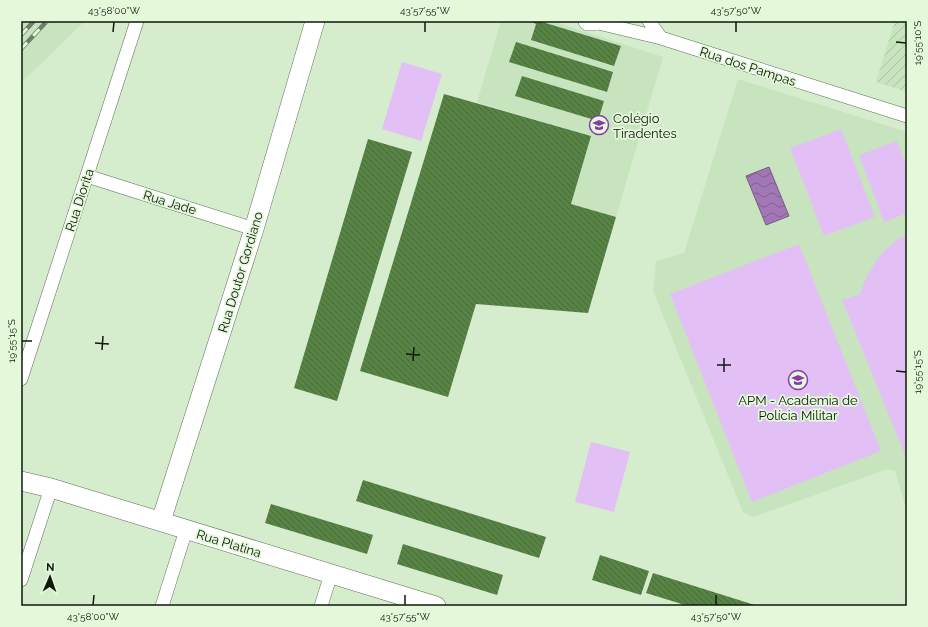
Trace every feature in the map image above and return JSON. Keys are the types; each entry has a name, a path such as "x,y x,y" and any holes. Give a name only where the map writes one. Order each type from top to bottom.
{"street":[{"name":"Rua Diorita","path":"21,379 137,21"},
{"name":"Rua Doutor Gordiano","path":"161,522 254,229 315,21"},
{"path":"589,21 594,21"},
{"name":"Rua dos Pampas","path":"589,21 661,38 907,116"},
{"path":"628,21 661,38"},
{"path":"649,21 661,38"},
{"name":"Rua Jade","path":"86,176 254,229"},
{"name":"Rua Platina","path":"21,481 50,488 436,606"},
{"path":"21,580 50,488"},
{"path":"162,606 186,530"},
{"path":"321,606 331,574"}],"shaded area":[{"path":"21,21 83,21 82,24 21,83"},
{"name":"Colégio Tiradentes","path":"501,21 552,21 663,57 616,217 571,204 591,136 477,102"},
{"path":"895,21 907,21 907,92 876,82"},
{"path":"402,62 442,74 421,141 382,129"},
{"name":"APM - Academia de Polícia Militar","path":"738,79 907,132 907,512 895,471 888,469 753,517 743,512 653,291 656,261 684,253"},
{"path":"841,129 875,217 824,236 790,148"},
{"path":"897,141 907,168 907,213 884,222 859,155"},
{"path":"907,234 907,460 842,300 860,294 867,276 884,252"},
{"path":"799,244 881,451 752,502 670,294"},
{"path":"591,442 630,452 614,512 575,502"}],"water":[{"path":"769,167 789,216 766,225 746,176"}],"building":[{"path":"532,21 539,21 621,46 614,66 531,40 536,24"},
{"path":"516,42 613,72 607,92 509,62"},
{"path":"522,76 604,101 598,121 515,96"},
{"path":"444,94 591,136 571,204 616,217 588,313 476,304 448,397 360,371"},
{"path":"368,139 412,152 337,401 294,388"},
{"path":"363,480 546,537 539,558 356,501"},
{"path":"271,504 373,535 367,554 265,523"},
{"path":"403,544 503,575 497,595 397,564"},
{"path":"600,555 649,571 641,595 592,580"},
{"path":"653,573 758,606 688,606 646,593"}],"railway":[{"path":"21,35 34,21"},
{"path":"21,49 47,21"}],"place":[{"name":"Colégio Tiradentes","path":"599,125"},
{"name":"APM - Academia de Polícia Militar","path":"798,380"}]}
